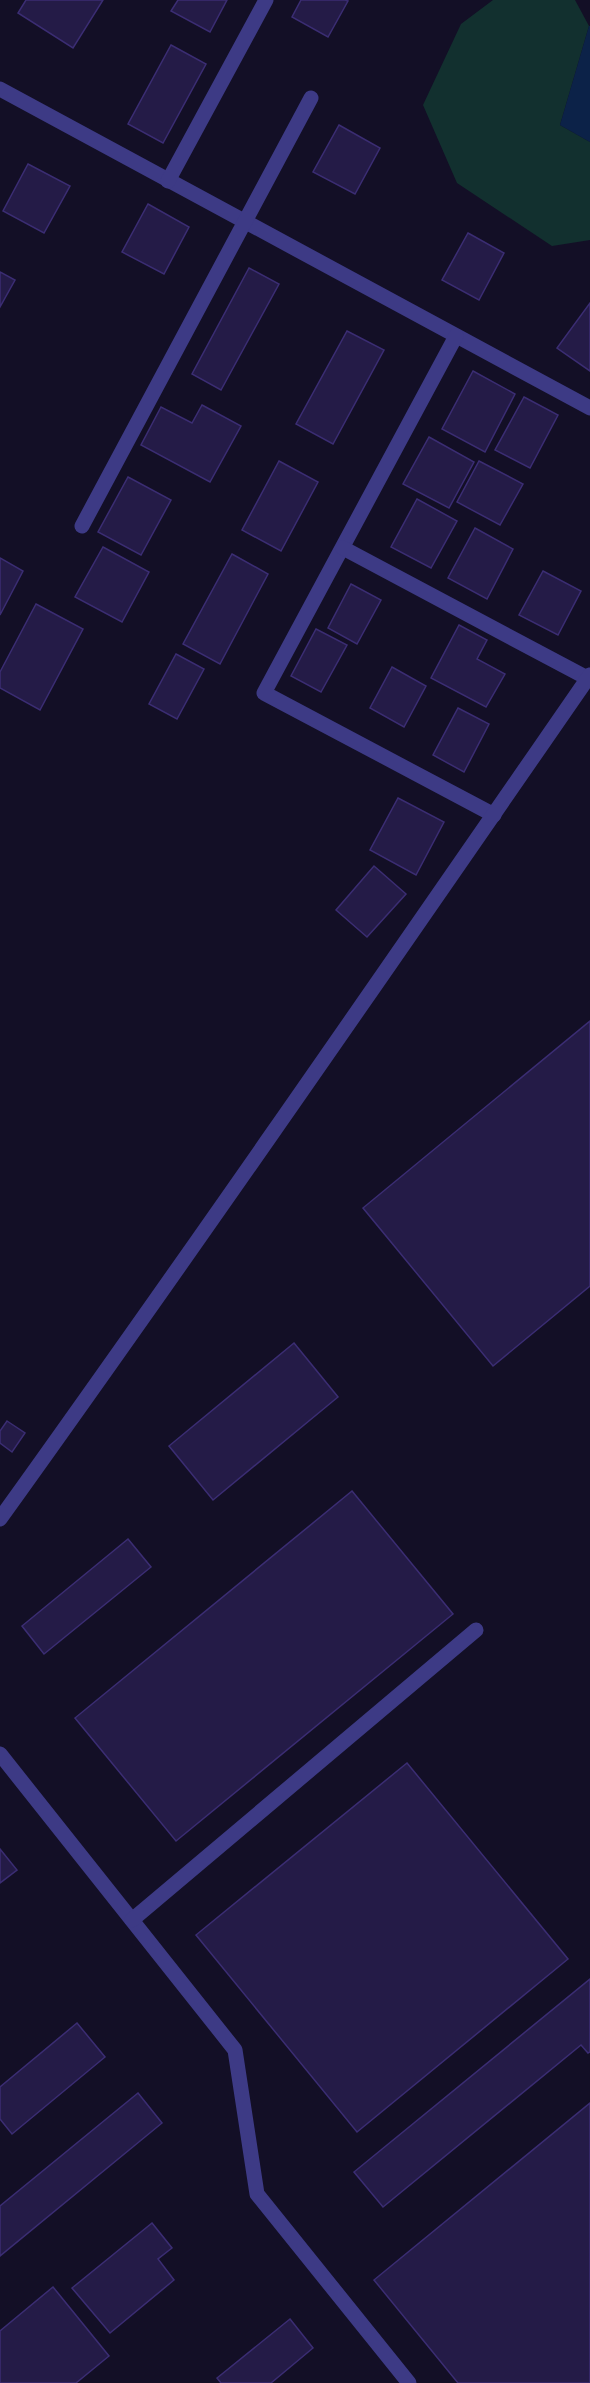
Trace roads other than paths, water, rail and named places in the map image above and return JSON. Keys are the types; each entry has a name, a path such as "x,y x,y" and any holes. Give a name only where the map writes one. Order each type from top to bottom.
{"street":[{"path":"168,182 266,0"},
{"path":"0,89 168,182 590,408"},
{"path":"82,526 312,98"},
{"path":"456,336 264,693 494,815"},
{"path":"0,1519 151,1308 589,677 342,548"},
{"path":"132,1920 476,1630"},
{"path":"0,1754 235,2050 257,2194 409,2383"}],"water":[{"path":"590,26 590,142 560,125"}]}
